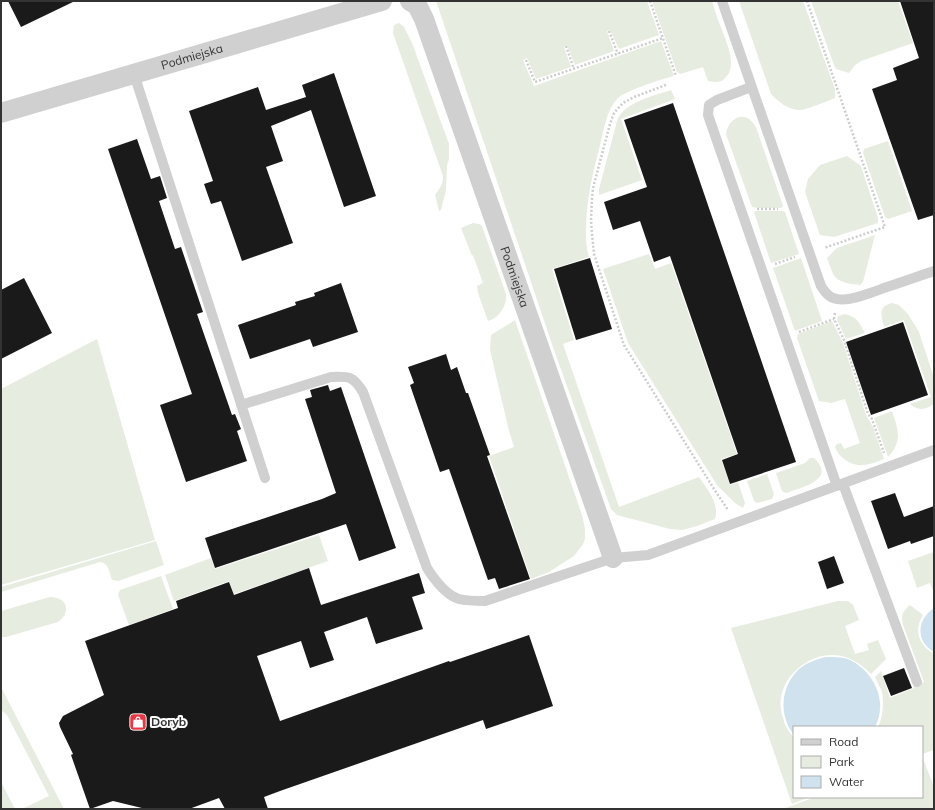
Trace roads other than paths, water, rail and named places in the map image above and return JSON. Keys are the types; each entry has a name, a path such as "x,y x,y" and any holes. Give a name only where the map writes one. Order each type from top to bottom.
{"street":[{"name":"Podmiejska","path":"1,113 382,1"},
{"name":"Podmiejska","path":"410,1 417,5 424,19 613,558"}],"lane":[{"path":"722,1 821,286 826,294 836,299 844,300 934,271"},
{"path":"134,74 265,478"},
{"path":"751,87 717,100 709,106 708,115 785,337 840,485 917,682"},
{"path":"241,405 332,376 347,376 357,382 363,392 427,568 434,579 447,592 457,598 468,600 485,600 613,558 648,555 934,450"}],"water":[{"path":"934,608 934,652 924,642 920,630 924,618"},
{"path":"826,657 840,657 848,659 857,664 871,678 876,687 880,707 879,717 875,726 793,726 793,733 789,727 784,711 785,693 792,677 798,670"}],"place":[{"name":"Doryb","path":"138,722"}]}
